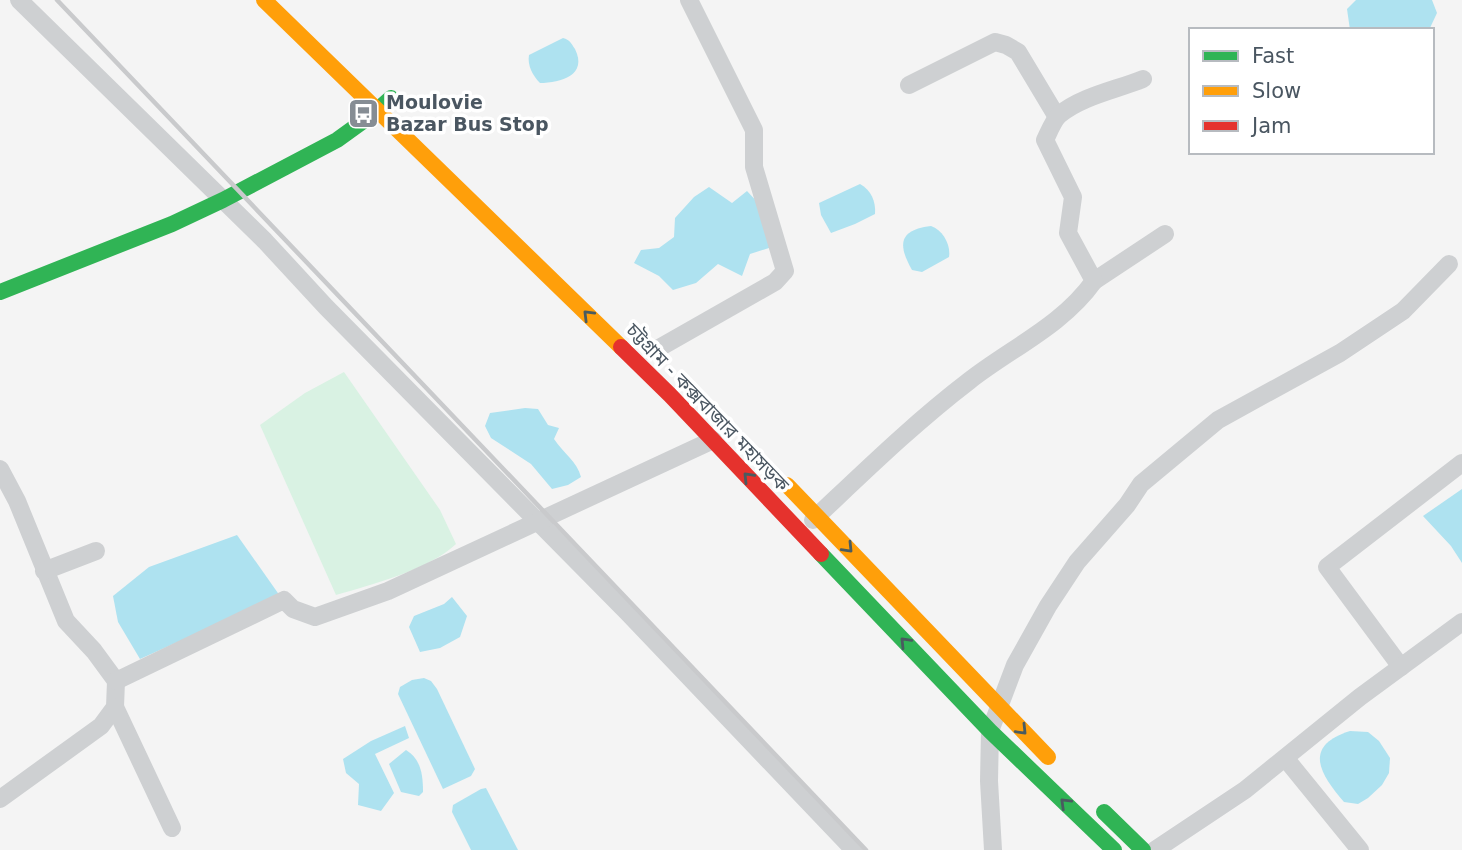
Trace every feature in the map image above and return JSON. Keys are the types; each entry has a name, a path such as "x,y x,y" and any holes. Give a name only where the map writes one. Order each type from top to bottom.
{"main road":[{"name":"চট্টগ্রাম - কক্সবাজার মহাসড়ক","path":"264,0 713,440 990,731 1114,850"},
{"path":"0,292 172,224 223,200 335,143 391,98"},
{"path":"428,136 483,194 563,268"},
{"name":"চট্টগ্রাম - কক্সবাজার মহাসড়ক","path":"771,469 1061,771"},
{"path":"1088,797 1143,850"}],"street":[{"path":"19,0 223,200 537,520 854,850"},
{"path":"652,351 775,282 785,271 754,167 754,130 689,0"},
{"path":"909,85 995,42 1018,52 1057,117"},
{"path":"1094,282 1068,233 1073,197 1045,140 1057,117 1073,106 1143,79"},
{"path":"800,532 969,380 1056,321 1084,296 1094,282 1165,234"},
{"path":"993,850 989,781 990,731 1015,665 1048,606 1077,562 1127,505 1141,484 1218,420 1340,353 1403,311 1449,264"},
{"path":"116,681 284,600 293,609 315,617 388,590 537,520 632,480 713,440"},
{"path":"1401,667 1327,567 1462,463"},
{"path":"0,469 5,489 66,621 116,681 115,708 172,828"},
{"path":"44,571 96,551"},
{"path":"1155,850 1245,790 1360,697 1462,622"},
{"path":"0,799 102,726 115,708"},
{"path":"1286,759 1360,850"}],"green space":[{"path":"344,372 440,510 456,544 416,568 336,595 260,425 305,393"}],"water":[{"path":"1356,0 1432,0 1437,13 1430,28 1350,28 1347,9"},
{"path":"563,38 575,49 578,65 575,71 564,79 540,83 531,70 529,55"},
{"path":"860,184 872,196 875,214 831,233 821,215 819,203"},
{"path":"709,187 732,203 747,191 760,205 772,247 750,254 742,276 718,264 696,283 673,290 659,276 634,263 641,250 659,248 674,237 675,218 694,197"},
{"path":"931,226 945,238 949,257 922,272 912,270 904,253 904,240 912,231"},
{"path":"538,409 548,425 559,428 554,439 573,462 581,477 568,485 552,489 531,464 491,438 485,426 490,413"},
{"path":"1462,489 1462,563 1451,546 1423,516"},
{"path":"237,535 280,596 140,659 118,622 113,596 149,567"},
{"path":"452,597 467,616 460,637 440,648 420,652 409,627 414,616 444,604"},
{"path":"424,678 431,681 437,689 475,769 471,776 443,789 398,694 400,687 412,680"},
{"path":"405,726 409,738 375,754 394,793 381,811 358,805 359,784 346,773 343,759 371,741"},
{"path":"1350,731 1368,732 1379,741 1390,758 1389,773 1382,785 1358,804 1344,802 1328,781 1320,761 1326,744"},
{"path":"406,750 415,758 420,768 423,792 419,796 401,792 389,764"},
{"path":"486,788 518,850 471,850 452,812 453,805"}],"railway":[{"path":"57,0 866,850"}],"traffic: fast":[{"path":"0,292 172,224 223,200 337,140 391,98"},
{"path":"821,554 990,731 1114,850"},
{"path":"1104,812 1143,850"}],"traffic: slow":[{"path":"264,0 621,347"},
{"path":"787,485 1048,757"}],"traffic: jam":[{"path":"621,347 821,554"}],"place":[{"name":"Moulovie Bazar Bus Stop","path":"363,113"}]}
